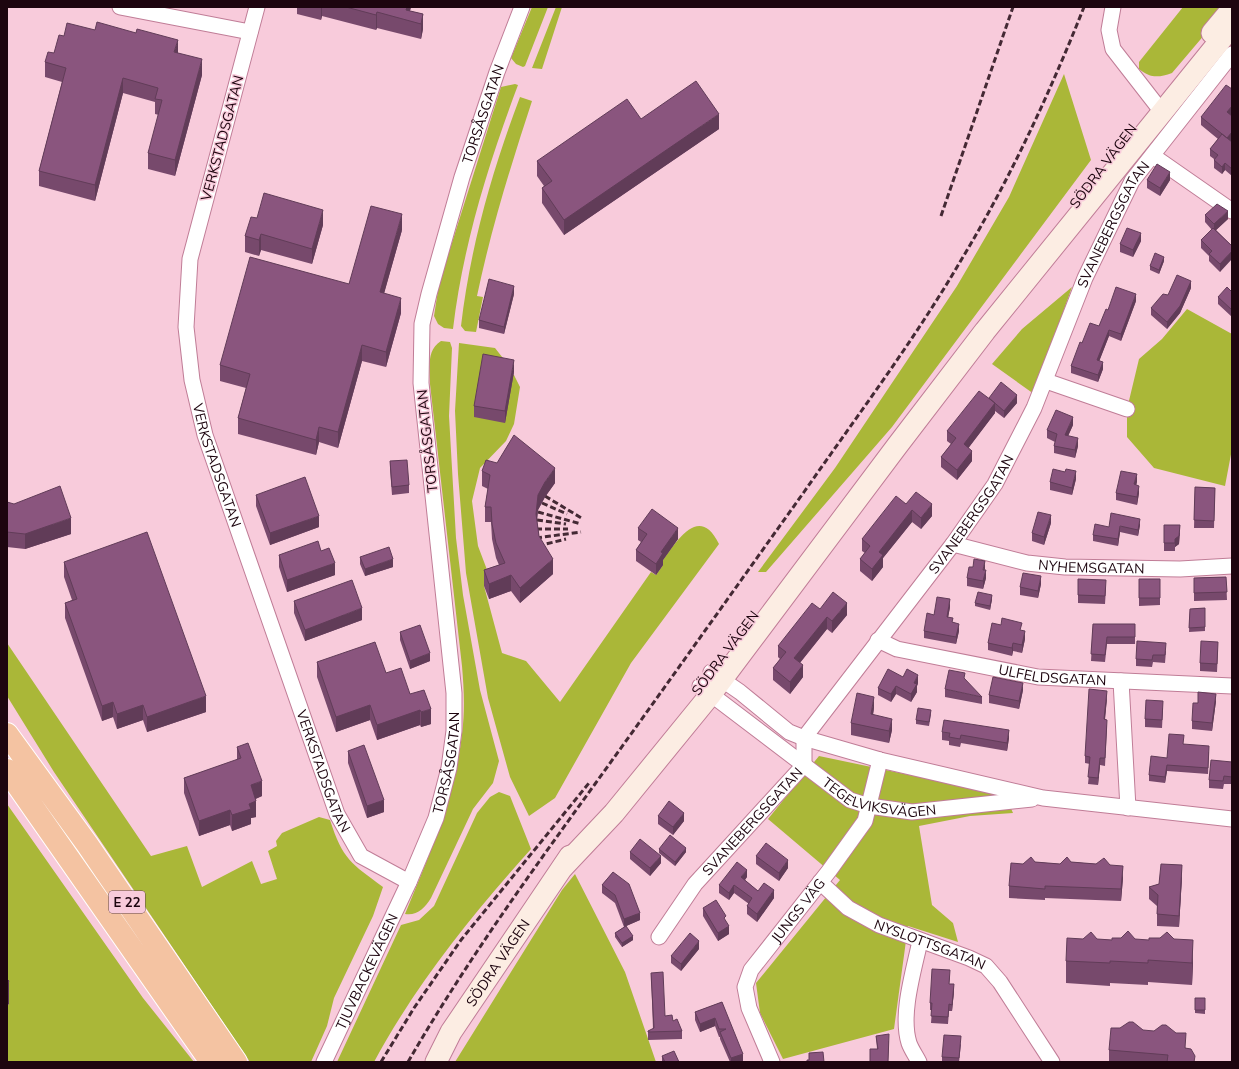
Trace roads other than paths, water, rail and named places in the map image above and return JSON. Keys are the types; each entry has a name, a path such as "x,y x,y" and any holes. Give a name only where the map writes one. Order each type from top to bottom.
{"highway":[{"name":"E 22","path":"10,736 87,844 236,1062"},
{"name":"E 22","path":"7,770 211,1062"}],"main road":[{"name":"SÖDRA VÄGEN","path":"436,1062 451,1032 563,867 614,813 711,683 897,446 1232,9"},
{"name":"SÖDRA VÄGEN","path":"1157,107 1232,26"}],"street":[{"path":"120,7 250,32"},
{"name":"VERKSTADSGATAN","path":"257,7 190,259 186,327 192,380 205,434 337,814 361,856 409,882"},
{"name":"TORSÅSGATAN","path":"409,882 436,818 449,768 454,730 454,693 422,383 422,324 462,177 497,72 522,7"},
{"path":"1113,7 1109,30 1112,49 1157,107"},
{"name":"SVANEBERGSGATAN","path":"659,937 695,884 804,765 804,738 953,544 995,484 1034,408 1046,381 1085,278 1132,181 1153,156 1190,105 1232,54"},
{"path":"1153,156 1232,211"},
{"path":"1046,381 1127,408"},
{"name":"NYHEMSGATAN","path":"953,544 1027,563 1065,567 1180,569 1232,566"},
{"name":"ULFELDSGATAN","path":"878,640 904,650 1038,677 1232,686"},
{"path":"1121,682 1128,808"},
{"name":"TEGELVIKSVÄGEN","path":"711,683 790,732 804,738 880,760 1042,798 1232,818"},
{"name":"TEGELVIKSVÄGEN","path":"711,683 804,765 850,800 869,806 912,812 1042,798"},
{"name":"JUNGS VÄG","path":"772,1062 749,1008 745,987 751,970 859,831 865,821 880,760"},
{"name":"TJUVBACKEVÄGEN","path":"324,1062 409,882"},
{"name":"NYSLOTTSGATAN","path":"820,882 848,908 879,924 986,966 1000,982 1052,1062"},
{"path":"919,1062 909,1042 906,1020 910,990 920,941"}],"railway":[{"path":"941,216 1013,7"},
{"path":"408,1062 474,955 804,492 942,292 1012,169 1057,73 1084,7"},
{"path":"545,496 583,519"},
{"path":"542,503 567,514"},
{"path":"538,512 581,524"},
{"path":"537,520 566,524"},
{"path":"536,529 568,529"},
{"path":"536,538 581,532"},
{"path":"538,546 566,539"},
{"path":"381,1062 414,1008 461,940 589,783"}]}
